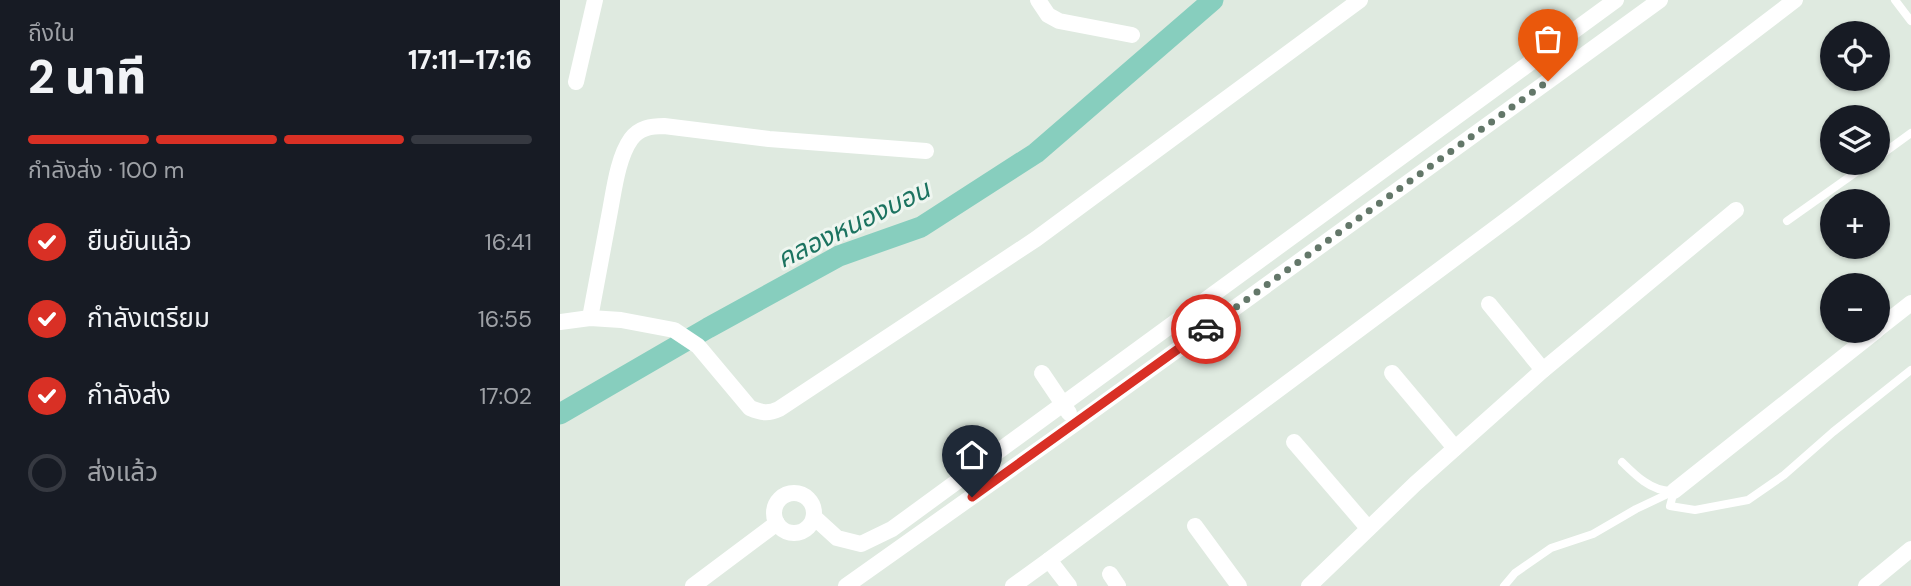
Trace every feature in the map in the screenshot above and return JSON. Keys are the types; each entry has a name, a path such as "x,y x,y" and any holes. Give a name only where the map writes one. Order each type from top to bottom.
{"street":[{"path":"576,82 595,0"},
{"path":"1038,0 1048,15 1059,21 1132,35"},
{"path":"560,323 590,318 621,320 674,330 698,346 750,408 769,414 1036,239 1360,0"},
{"path":"814,517 837,538 860,544 892,529 1616,0"},
{"path":"846,586 1076,424 1660,0"},
{"path":"1013,586 1502,223 1795,0"},
{"path":"590,318 616,181 625,148 632,137 642,129 664,126 926,151"},
{"path":"1308,586 1455,448 1543,370 1736,210"},
{"path":"1890,320 1911,303"},
{"path":"1489,304 1543,370"},
{"path":"1674,491 1861,343"},
{"path":"1042,373 1076,424"},
{"path":"1392,373 1455,448"},
{"path":"1294,442 1368,528"},
{"path":"802,494 814,509 814,517 807,528 788,531 777,523 776,505 784,496 802,494"},
{"path":"693,586 777,523"},
{"path":"1195,527 1239,586"},
{"path":"1866,586 1911,549"},
{"path":"1049,560 1069,586"}],"lane":[{"path":"1895,0 1911,22"},
{"path":"1890,148 1911,133"},
{"path":"1787,221 1852,175"},
{"path":"1674,491 1670,506 1695,510 1748,500 1784,475 1911,370"},
{"path":"1622,462 1638,477 1661,491 1674,491"},
{"path":"1504,586 1515,573 1552,548 1593,534 1674,491"}],"waterway":[{"name":"คลองหนองบอน","path":"560,414 839,256 921,227 1036,153 1213,0"}],"way so far":[{"path":"1206,329 1548,81"}],"route":[{"path":"972,497 1206,329"}]}
